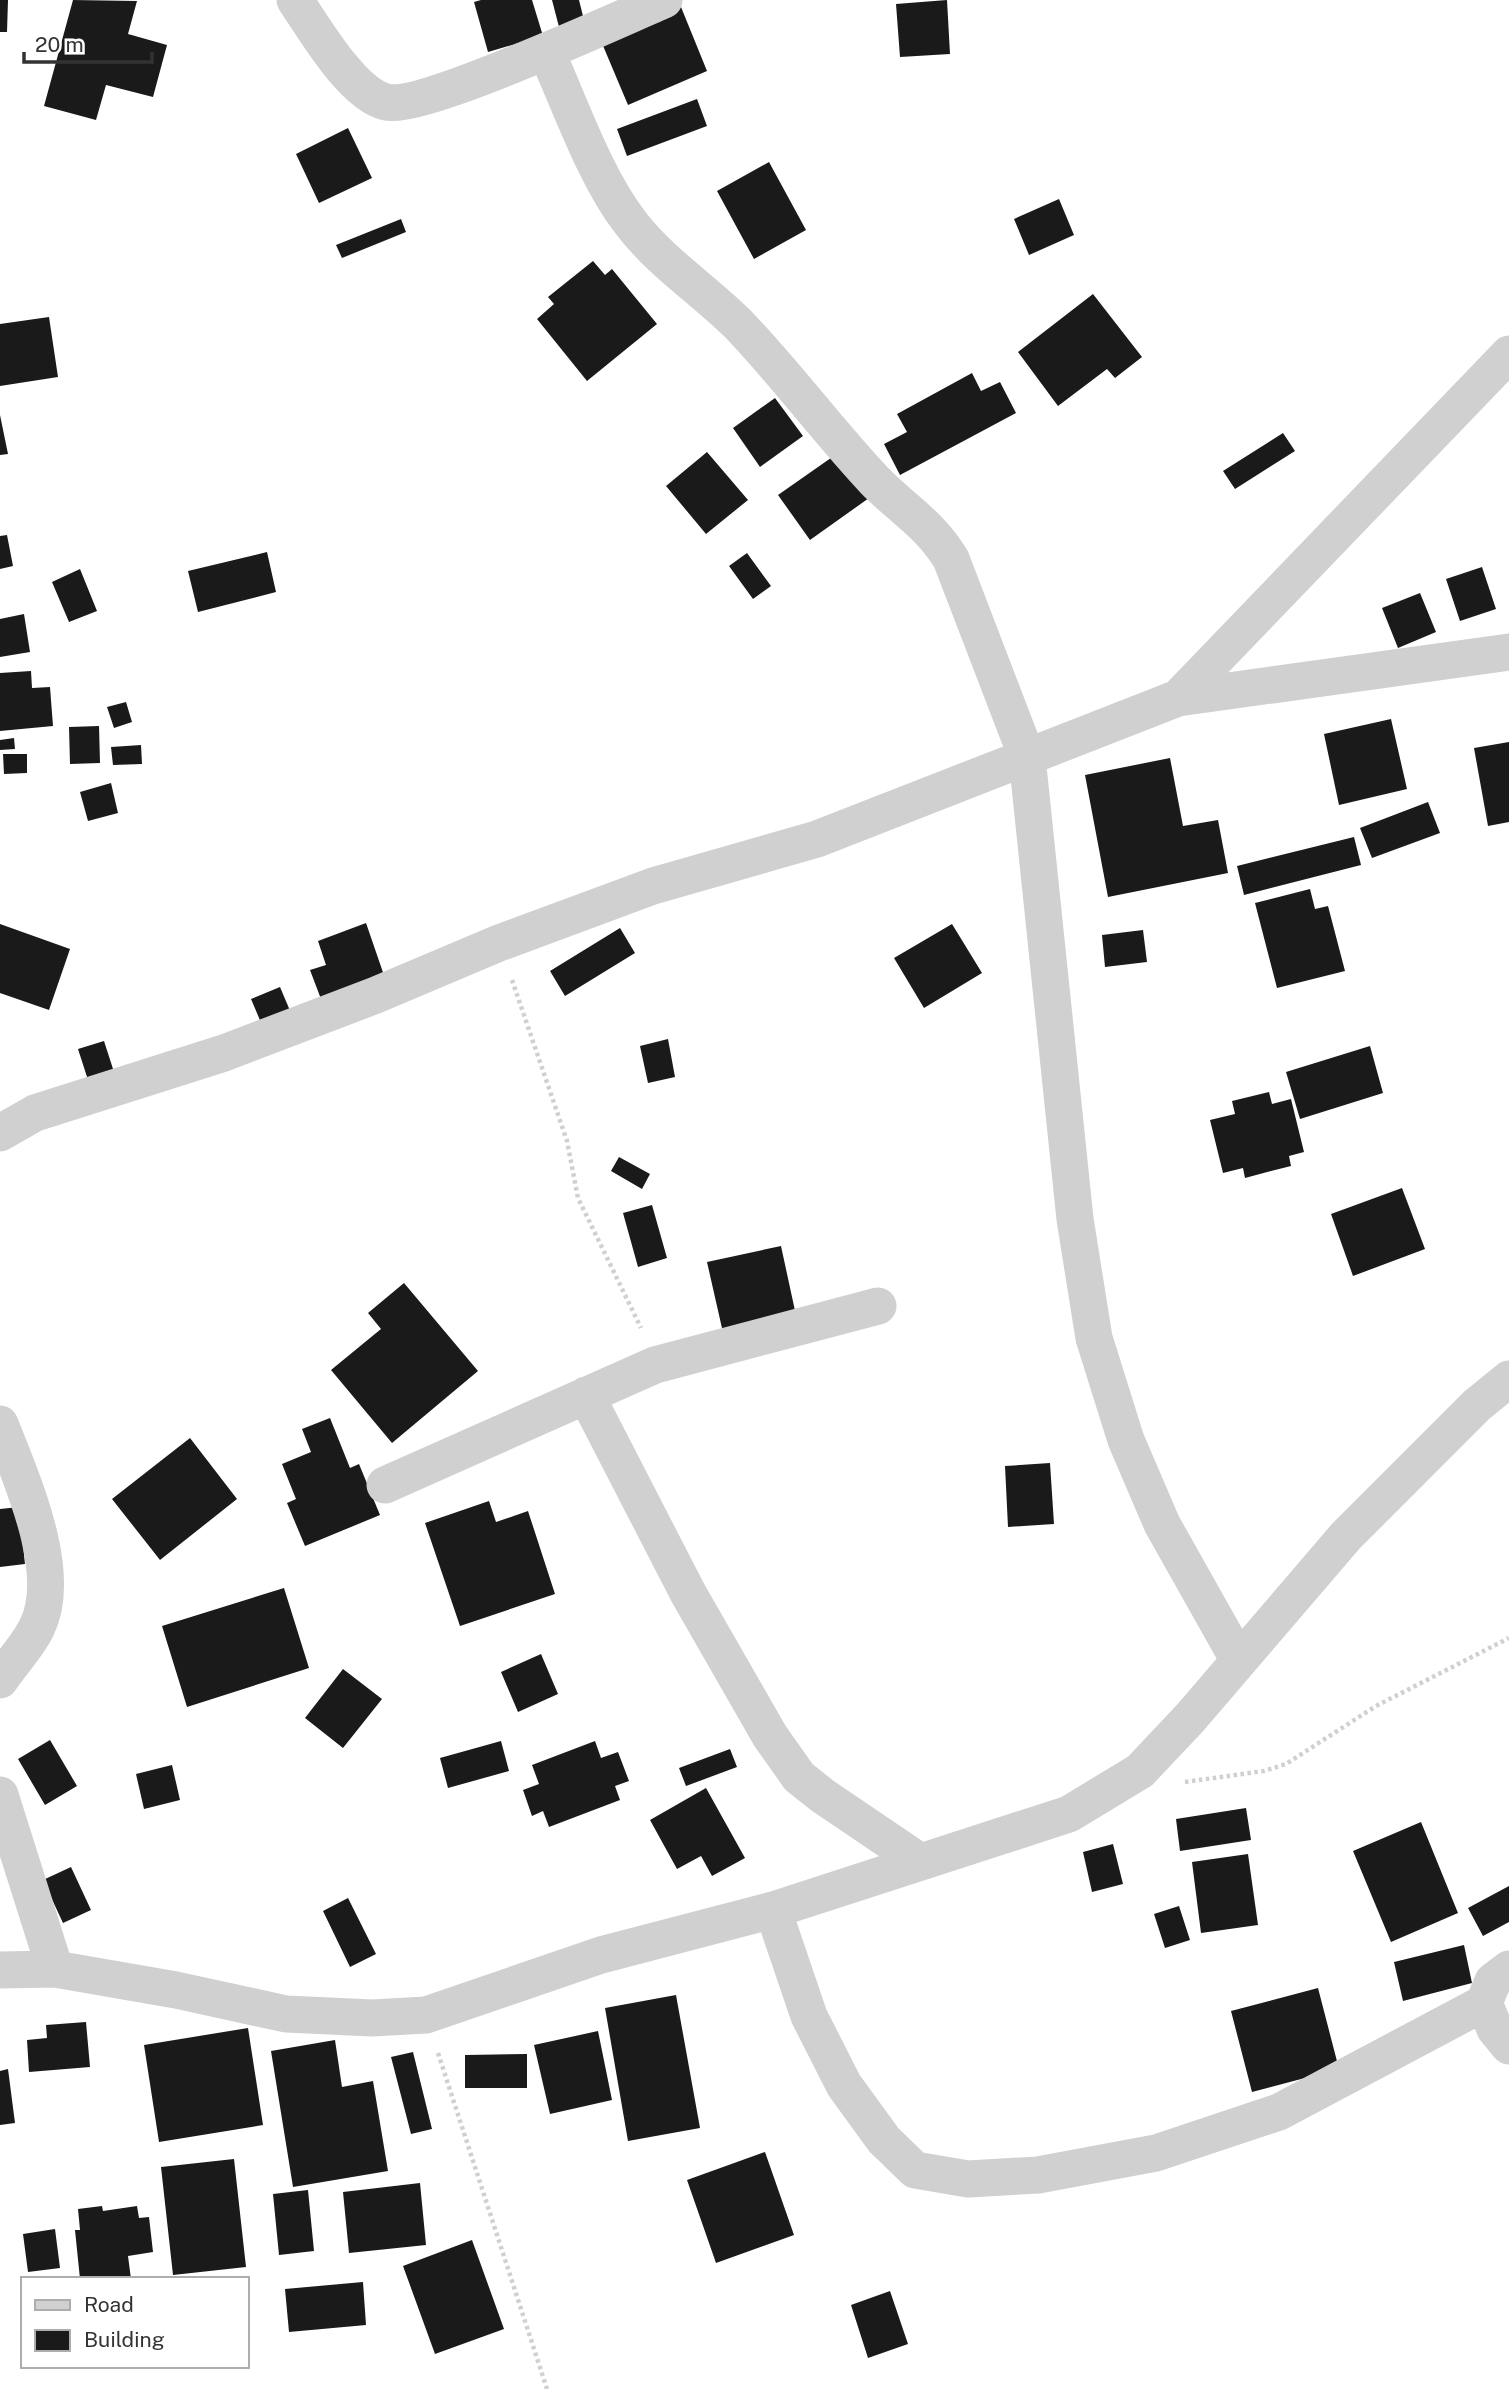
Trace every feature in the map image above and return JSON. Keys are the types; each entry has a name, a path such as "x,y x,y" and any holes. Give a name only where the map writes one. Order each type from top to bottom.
{"street":[{"path":"296,0 329,50 365,91 386,102 413,102 546,51 664,0"},
{"path":"546,51 608,187 630,223 764,351 863,468 884,490 910,509 940,541 956,572 1027,757 1075,1219 1094,1338 1126,1440 1161,1524 1238,1659"},
{"path":"1178,698 1509,354"},
{"path":"0,1133 35,1113 224,1053 376,995 499,943 653,886 817,839 1178,698 1509,652"},
{"path":"385,1485 655,1365 878,1306"},
{"path":"0,1970 55,1969 176,1990 286,2014 372,2018 426,2015 601,1955 773,1910 1069,1814 1140,1771 1346,1536 1477,1405 1509,1380"},
{"path":"586,1395 688,1593 770,1736 799,1777 919,1861"},
{"path":"0,1424 36,1527 47,1582 46,1604 37,1629 4,1667"},
{"path":"0,1795 55,1969"},
{"path":"773,1910 809,2015 844,2085 884,2140 915,2170 968,2179 1038,2175 1156,2153 1279,2112 1485,2003"},
{"path":"1509,1969 1493,1981 1485,2003 1495,2029 1509,2046"}],"path":[{"path":"499,943 567,1141 578,1198 636,1315 655,1365"},
{"path":"1177,1783 1264,1771 1286,1764 1376,1706 1509,1638"},
{"path":"426,2015 547,2389"}],"building":[{"path":"0,0 8,0 7,32 0,32"},
{"path":"73,0 137,1 128,34 167,45 153,97 106,85 96,120 44,106"},
{"path":"532,0 543,36 488,52 474,2"},
{"path":"552,0 579,0 584,20 559,27"},
{"path":"947,0 950,54 900,57 896,4"},
{"path":"681,7 707,71 628,105 601,41"},
{"path":"697,99 707,126 627,156 617,129"},
{"path":"348,128 372,178 319,203 296,154"},
{"path":"769,162 806,230 754,259 717,191"},
{"path":"1059,199 1074,235 1029,255 1014,219"},
{"path":"401,219 406,232 342,258 336,245"},
{"path":"593,261 605,275 612,269 657,324 587,381 537,319 554,304 548,297"},
{"path":"1093,294 1142,357 1115,378 1107,369 1058,406 1018,352"},
{"path":"49,317 58,377 0,386 0,324"},
{"path":"972,373 981,391 1000,382 1016,413 900,475 884,444 907,432 897,414"},
{"path":"775,398 803,436 760,467 733,428"},
{"path":"0,415 8,454 0,455"},
{"path":"1283,433 1295,451 1235,489 1223,471"},
{"path":"707,452 748,500 706,534 666,486"},
{"path":"838,453 869,498 810,540 778,495"},
{"path":"7,535 13,566 0,569 0,536"},
{"path":"267,552 276,592 198,612 188,571"},
{"path":"747,553 771,586 753,599 729,566"},
{"path":"1482,567 1496,609 1460,621 1446,579"},
{"path":"80,569 97,611 69,622 52,582"},
{"path":"1420,593 1436,632 1398,648 1382,608"},
{"path":"24,614 30,652 0,657 0,619"},
{"path":"31,671 32,688 50,687 53,726 0,731 0,673"},
{"path":"126,702 132,722 114,728 107,707"},
{"path":"1391,719 1407,789 1339,805 1324,734"},
{"path":"99,726 100,763 70,764 69,727"},
{"path":"14,738 15,749 0,750 0,740"},
{"path":"1509,742 1509,822 1488,826 1474,748"},
{"path":"141,745 142,764 113,765 111,747"},
{"path":"3,754 27,754 27,773 4,774"},
{"path":"1170,758 1183,826 1218,820 1228,873 1108,897 1085,775"},
{"path":"111,783 118,813 88,821 80,792"},
{"path":"1428,802 1440,833 1372,858 1360,828"},
{"path":"1354,837 1361,865 1244,895 1237,866"},
{"path":"1310,889 1315,909 1328,906 1345,971 1277,988 1255,903"},
{"path":"366,923 387,984 324,1007 310,970 326,965 318,941"},
{"path":"0,924 70,949 49,1010 0,993"},
{"path":"952,924 982,973 924,1008 894,958"},
{"path":"620,928 635,953 565,996 550,971"},
{"path":"1143,930 1147,962 1105,967 1102,935"},
{"path":"280,987 291,1013 262,1025 251,999"},
{"path":"668,1039 675,1077 648,1083 640,1046"},
{"path":"104,1041 114,1072 88,1080 78,1049"},
{"path":"1370,1046 1383,1093 1300,1119 1286,1072"},
{"path":"1269,1092 1272,1104 1291,1099 1304,1152 1289,1156 1291,1166 1245,1178 1243,1168 1223,1173 1210,1120 1235,1114 1232,1101"},
{"path":"619,1157 650,1174 642,1189 611,1171"},
{"path":"1402,1188 1425,1249 1353,1276 1331,1214"},
{"path":"652,1205 667,1258 638,1267 623,1213"},
{"path":"781,1246 797,1320 724,1337 707,1262"},
{"path":"404,1283 478,1371 392,1443 331,1370 381,1329 368,1313"},
{"path":"330,1418 350,1468 359,1464 380,1515 305,1546 287,1503 296,1499 282,1464 311,1452 302,1429"},
{"path":"190,1438 237,1499 160,1560 112,1499"},
{"path":"1050,1463 1054,1524 1008,1527 1005,1466"},
{"path":"489,1501 496,1522 528,1511 555,1594 460,1626 425,1523"},
{"path":"19,1507 25,1564 0,1567 0,1509"},
{"path":"284,1588 309,1668 187,1707 162,1626"},
{"path":"541,1654 558,1694 518,1712 501,1672"},
{"path":"343,1669 382,1699 343,1748 305,1718"},
{"path":"50,1740 77,1786 45,1805 18,1759"},
{"path":"501,1741 509,1771 448,1788 440,1758"},
{"path":"595,1741 601,1758 618,1752 629,1781 615,1786 620,1800 549,1827 543,1811 532,1816 523,1790 539,1784 532,1765"},
{"path":"730,1749 737,1767 686,1786 679,1768"},
{"path":"172,1765 180,1800 144,1809 136,1774"},
{"path":"706,1788 745,1858 712,1876 701,1856 677,1869 650,1820"},
{"path":"1246,1808 1251,1840 1180,1851 1176,1819"},
{"path":"1421,1822 1458,1913 1391,1942 1353,1851"},
{"path":"1113,1844 1123,1884 1092,1892 1083,1852"},
{"path":"1248,1854 1258,1925 1201,1933 1192,1862"},
{"path":"71,1867 91,1910 63,1923 43,1880"},
{"path":"1509,1886 1509,1922 1483,1936 1468,1908"},
{"path":"348,1898 376,1954 350,1967 323,1911"},
{"path":"1179,1906 1190,1940 1165,1948 1154,1914"},
{"path":"1464,1945 1472,1983 1403,2001 1394,1962"},
{"path":"1318,1988 1339,2069 1252,2092 1231,2011"},
{"path":"676,1995 700,2128 628,2141 605,2008"},
{"path":"86,2022 90,2067 29,2072 27,2040 47,2038 46,2025"},
{"path":"248,2028 263,2125 159,2142 144,2045"},
{"path":"598,2031 612,2100 550,2114 534,2045"},
{"path":"335,2040 342,2087 373,2081 388,2171 293,2187 271,2051"},
{"path":"413,2052 432,2129 411,2134 391,2057"},
{"path":"527,2054 527,2088 465,2088 465,2055"},
{"path":"8,2069 15,2123 0,2125 0,2071"},
{"path":"765,2152 794,2235 716,2263 687,2180"},
{"path":"234,2159 246,2267 173,2275 161,2167"},
{"path":"420,2183 426,2245 349,2253 343,2192"},
{"path":"308,2190 314,2251 279,2255 273,2194"},
{"path":"102,2206 103,2211 137,2206 139,2218 149,2217 153,2252 128,2256 131,2277 80,2277 75,2230 80,2230 78,2209"},
{"path":"55,2229 60,2268 28,2272 23,2234"},
{"path":"472,2240 504,2329 435,2354 403,2266"},
{"path":"363,2282 366,2325 289,2332 285,2289"},
{"path":"890,2291 908,2344 868,2358 851,2305"}]}
